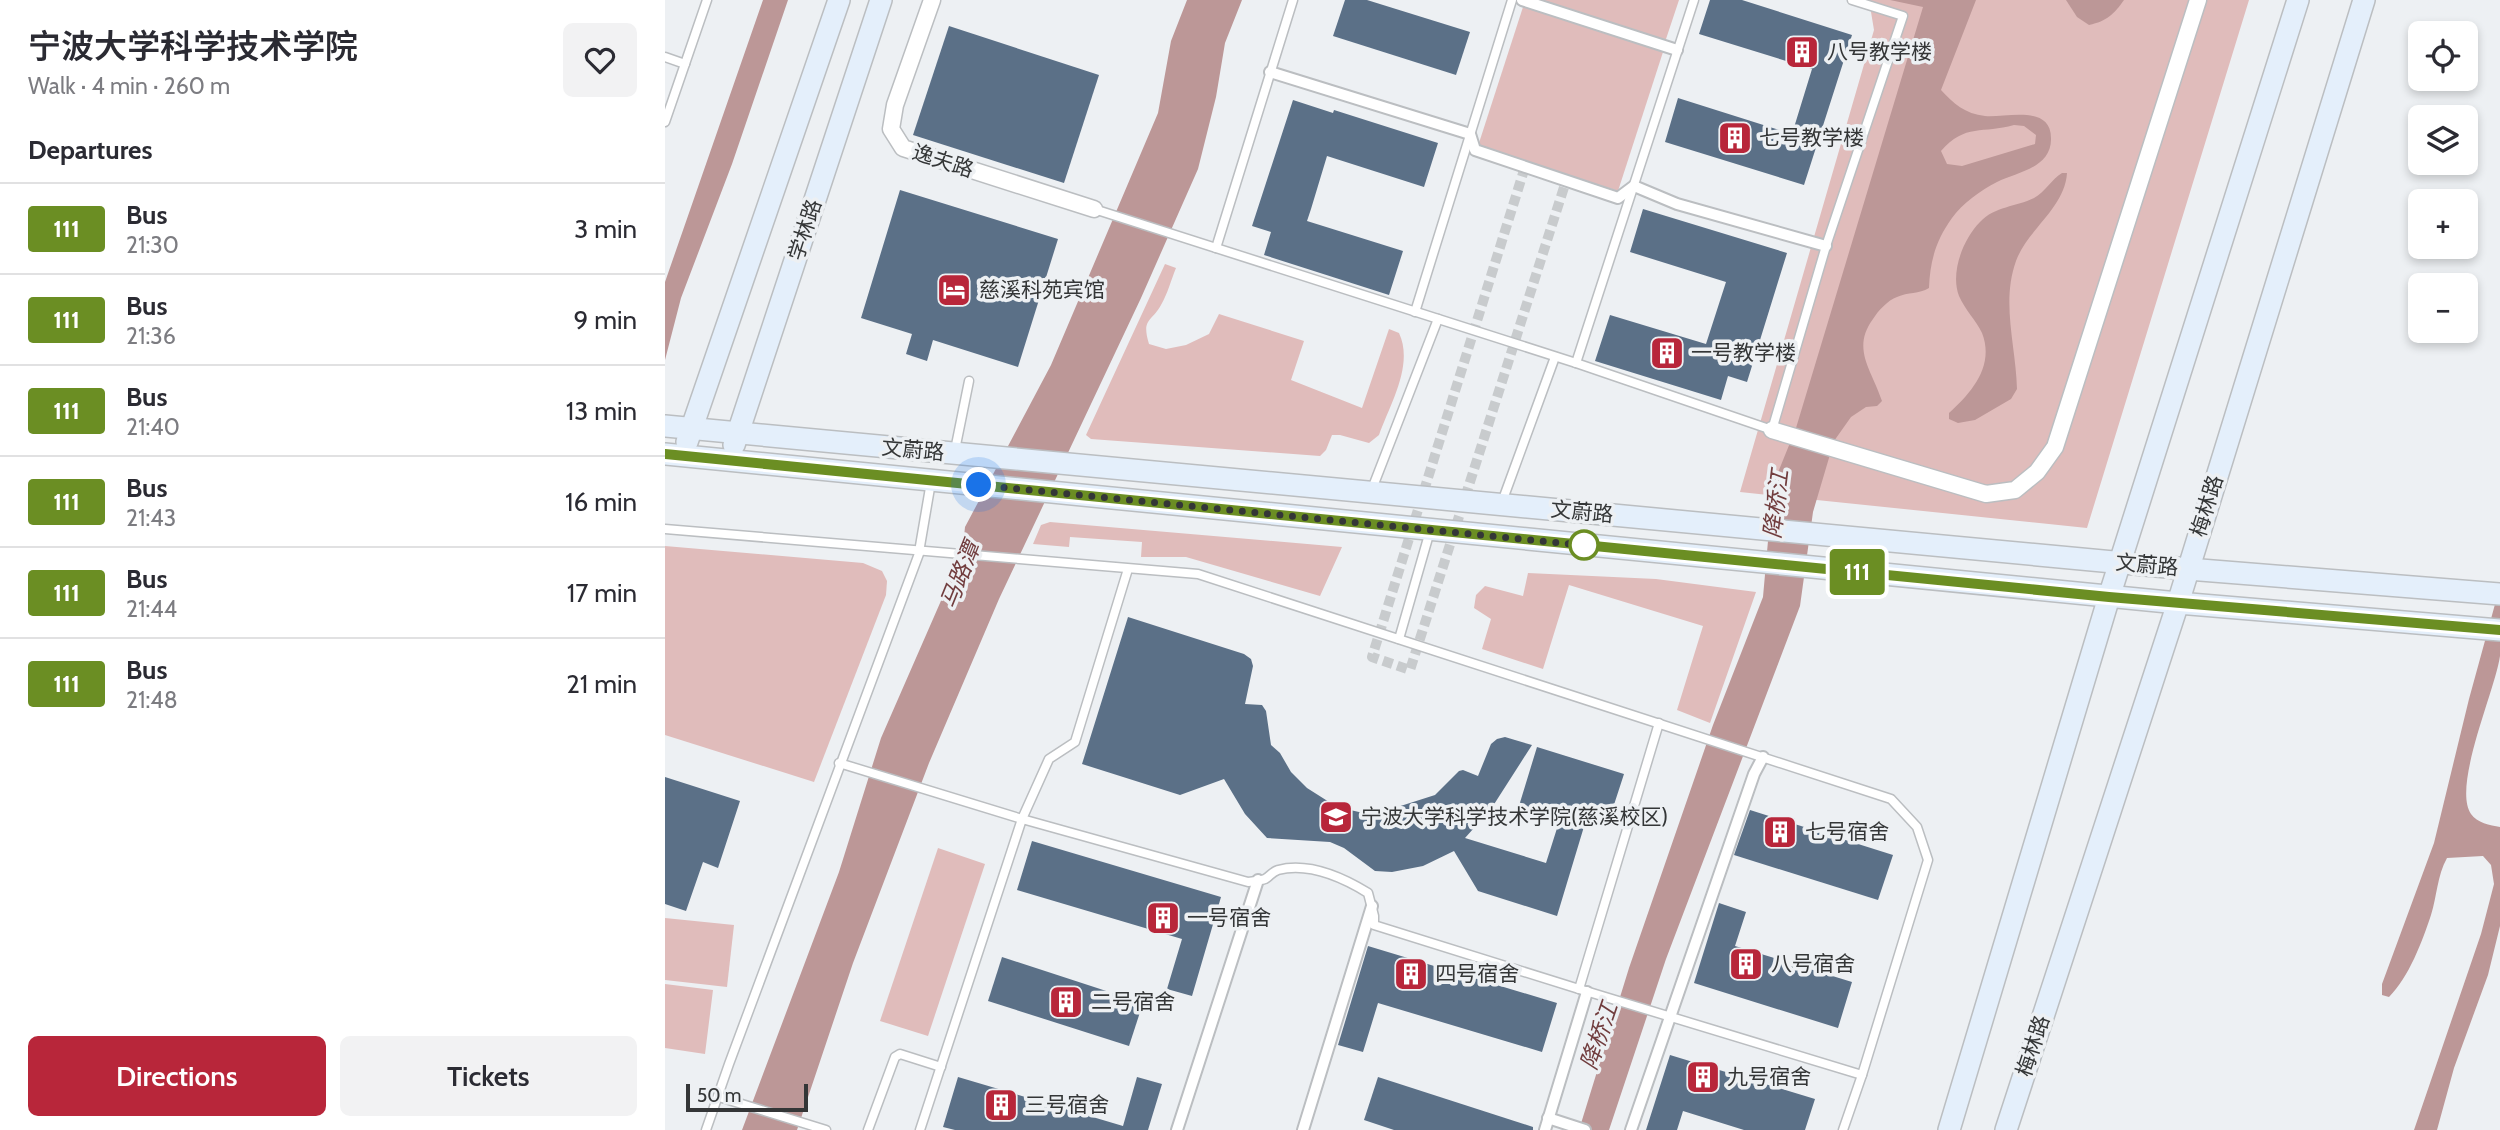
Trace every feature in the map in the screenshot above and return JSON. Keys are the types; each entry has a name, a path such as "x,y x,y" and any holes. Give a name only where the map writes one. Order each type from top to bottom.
{"main road":[{"name":"学林路","path":"673,455 692,429 839,0"},
{"name":"学林路","path":"730,461 881,0"},
{"path":"1949,1130 2119,562 2298,0"},
{"name":"梅林路","path":"2006,1130 2178,603 2364,0"},
{"name":"文蔚路","path":"665,426 2188,569 2500,594"},
{"name":"文蔚路","path":"673,455 2109,597 2500,630"}],"street":[{"name":"逸夫路","path":"932,0 895,105 891,129 903,148 1094,209"},
{"path":"1522,0 1677,51"},
{"path":"1773,431 1986,494 2015,490 2037,472 2055,447 2198,0"},
{"path":"1270,72 1470,134 1475,150 1618,198 1634,186 1677,204 1826,246"},
{"path":"1631,1130 1760,756"},
{"path":"1177,1130 1258,880"},
{"path":"1303,1130 1372,906"},
{"path":"1545,1130 1583,991"},
{"path":"1548,1118 1585,1130"}],"lane":[{"path":"665,122 707,0"},
{"path":"1216,247 1293,0"},
{"path":"1415,312 1512,0"},
{"path":"1576,363 1694,0"},
{"path":"1094,209 1576,363 1773,431 1826,246 1903,16 1851,0"},
{"path":"665,57 685,64"},
{"path":"1371,492 1438,319"},
{"path":"1501,504 1555,357"},
{"path":"955,453 969,381"},
{"path":"706,1130 919,551 931,481"},
{"path":"665,529 1198,574 1891,799 1917,827 1928,860 1843,1130"},
{"path":"1399,639 1430,530"},
{"path":"920,1130 1022,819 1049,759 1075,742 1128,569"},
{"path":"1583,991 1659,723"},
{"path":"839,763 1022,819 1248,882 1264,879 1274,871 1294,867 1323,872 1368,892 1374,925 1862,1075"},
{"path":"868,1130 895,1056 900,1054 941,1066"},
{"path":"719,1097 823,1129"}],"shaded area":[{"path":"1533,0 1679,0 1665,42"},
{"path":"1869,0 2249,0 2087,528 1740,492 1874,30"},
{"path":"1523,7 1663,52 1618,191 1478,146"},
{"path":"1165,264 1176,268 1158,310 1147,325 1149,344 1166,349 1186,345 1209,334 1219,314 1304,341 1291,380 1362,408 1389,329 1399,333 1403,345 1402,371 1379,435 1369,443 1332,435 1326,450 1320,456 1091,439 1086,435"},
{"path":"1050,522 1342,547 1320,596 1186,557 1141,557 1142,542 1070,537 1069,547 1033,544 1041,525"},
{"path":"665,546 863,563 882,571 887,581 886,595 814,782 665,735"},
{"path":"1528,573 1656,579 1756,592 1710,723 1677,710 1703,626 1569,585 1543,669 1482,649 1491,619 1474,608 1476,595 1485,586 1523,596"},
{"path":"938,848 985,864 928,1036 880,1021"},
{"path":"665,918 734,925 727,987 665,980"},
{"path":"665,984 713,990 705,1054 665,1048"}],"water":[{"path":"763,0 788,0 732,164 681,298 665,360 665,282"},
{"name":"马路潭","path":"1187,0 1242,0 1225,43 1216,97 1198,169 1141,298 999,599 929,763 853,963 797,1130 742,1130 839,872 881,738 963,547 965,527 1051,365 1158,113 1171,41"},
{"name":"降桥江","path":"1890,0 1976,0 1941,90 1971,113 1985,116 2025,115 2043,120 2049,127 2050,148 2046,156 2032,168 1991,185 1961,208 1946,226 1938,243 1932,260 1929,288 1901,295 1890,301 1883,306 1867,330 1864,340 1865,360 1882,401 1877,406 1866,407 1851,417 1834,441 1813,512 1800,606 1666,959 1609,1130 1579,1130 1629,968 1713,725 1763,597 1773,485 1796,428 1923,7","holes":["2014,125 2024,126 2036,135 2035,144 1962,166 1947,164 1941,151 1958,136 1966,133"]},
{"path":"2066,0 2124,0 2109,16 2089,25 2077,17"},
{"path":"2062,173 2067,173 2060,197 2021,250 2012,277 2009,309 2017,389 2011,399 1975,420 1958,423 1949,419 1949,413 1973,388 1983,368 1985,357 1982,333 1961,301 1957,287 1957,267 1964,247 1974,229 1986,217 2034,198"},
{"path":"2500,586 2500,656 2471,761 2467,801 2471,814 2477,820 2500,827 2500,926 2488,975 2454,1068 2437,1130 2414,1130 2481,934 2494,884 2491,865 2483,856 2447,858 2433,908 2409,969 2389,997 2382,995 2382,984 2434,843"}],"building":[{"path":"1345,0 1367,0 1470,32 1456,75 1333,36"},
{"path":"1710,0 1742,0 1852,35 1804,185 1665,142 1678,98 1792,134 1812,69 1699,34"},
{"path":"949,26 1099,75 1064,183 913,135"},
{"path":"1293,100 1438,143 1424,187 1327,156 1307,221 1403,251 1389,295 1264,255 1271,232 1252,226"},
{"path":"900,190 1058,239 1018,367 933,340 927,361 906,354 912,334 861,318"},
{"path":"1643,209 1787,253 1747,382 1728,376 1721,400 1595,361 1610,315 1706,344 1726,282 1630,252"},
{"path":"1128,617 1244,654 1251,659 1253,666 1245,704 1262,705 1266,711 1271,745 1307,788 1337,807 1359,812 1388,810 1435,795 1459,771 1478,776 1491,744 1505,737 1532,745 1491,809 1465,838 1546,863 1559,822 1518,809 1537,747 1624,774 1610,817 1589,810 1557,916 1478,891 1454,851 1423,866 1392,872 1375,871 1344,848 1330,842 1267,838 1245,814 1224,779 1180,795 1082,764"},
{"path":"665,777 740,801 718,868 703,862 686,911 665,904"},
{"name":"七号宿舍","path":"1750,810 1893,855 1878,900 1734,855"},
{"name":"一号宿舍","path":"1032,841 1221,897 1192,996 1167,989 1182,939 1017,890"},
{"name":"八号宿舍","path":"1719,903 1746,912 1735,946 1852,982 1838,1028 1694,983"},
{"name":"四号宿舍","path":"1368,946 1557,1003 1542,1052 1378,1003 1363,1052 1338,1045"},
{"name":"二号宿舍","path":"1002,957 1143,1003 1129,1046 988,1001"},
{"name":"九号宿舍","path":"1670,1055 1815,1099 1805,1130 1744,1130 1683,1111 1677,1130 1646,1130"},
{"name":"三号宿舍","path":"958,1077 1123,1126 1137,1077 1162,1084 1148,1130 955,1130 943,1127"},
{"path":"1378,1077 1533,1127 1533,1130 1394,1130 1364,1120"}],"tunnel":[{"path":"1525,167 1372,657 1410,670 1566,181"}],"bus line":[{"name":"111","path":"665,454 2109,597 2500,630"}],"place":[{"name":"八号教学楼","path":"1802,52"},
{"name":"七号教学楼","path":"1735,138"},
{"name":"慈溪科苑宾馆","path":"954,290"},
{"name":"一号教学楼","path":"1667,353"},
{"name":"宁波大学科学技术学院(慈溪校区)","path":"1336,817"},
{"name":"七号宿舍","path":"1780,832"},
{"name":"一号宿舍","path":"1163,918"},
{"name":"八号宿舍","path":"1746,964"},
{"name":"四号宿舍","path":"1411,974"},
{"name":"二号宿舍","path":"1066,1002"},
{"name":"九号宿舍","path":"1703,1077"},
{"name":"三号宿舍","path":"1001,1105"}],"route":[{"path":"979,485 1592,546 1584,545"}]}
